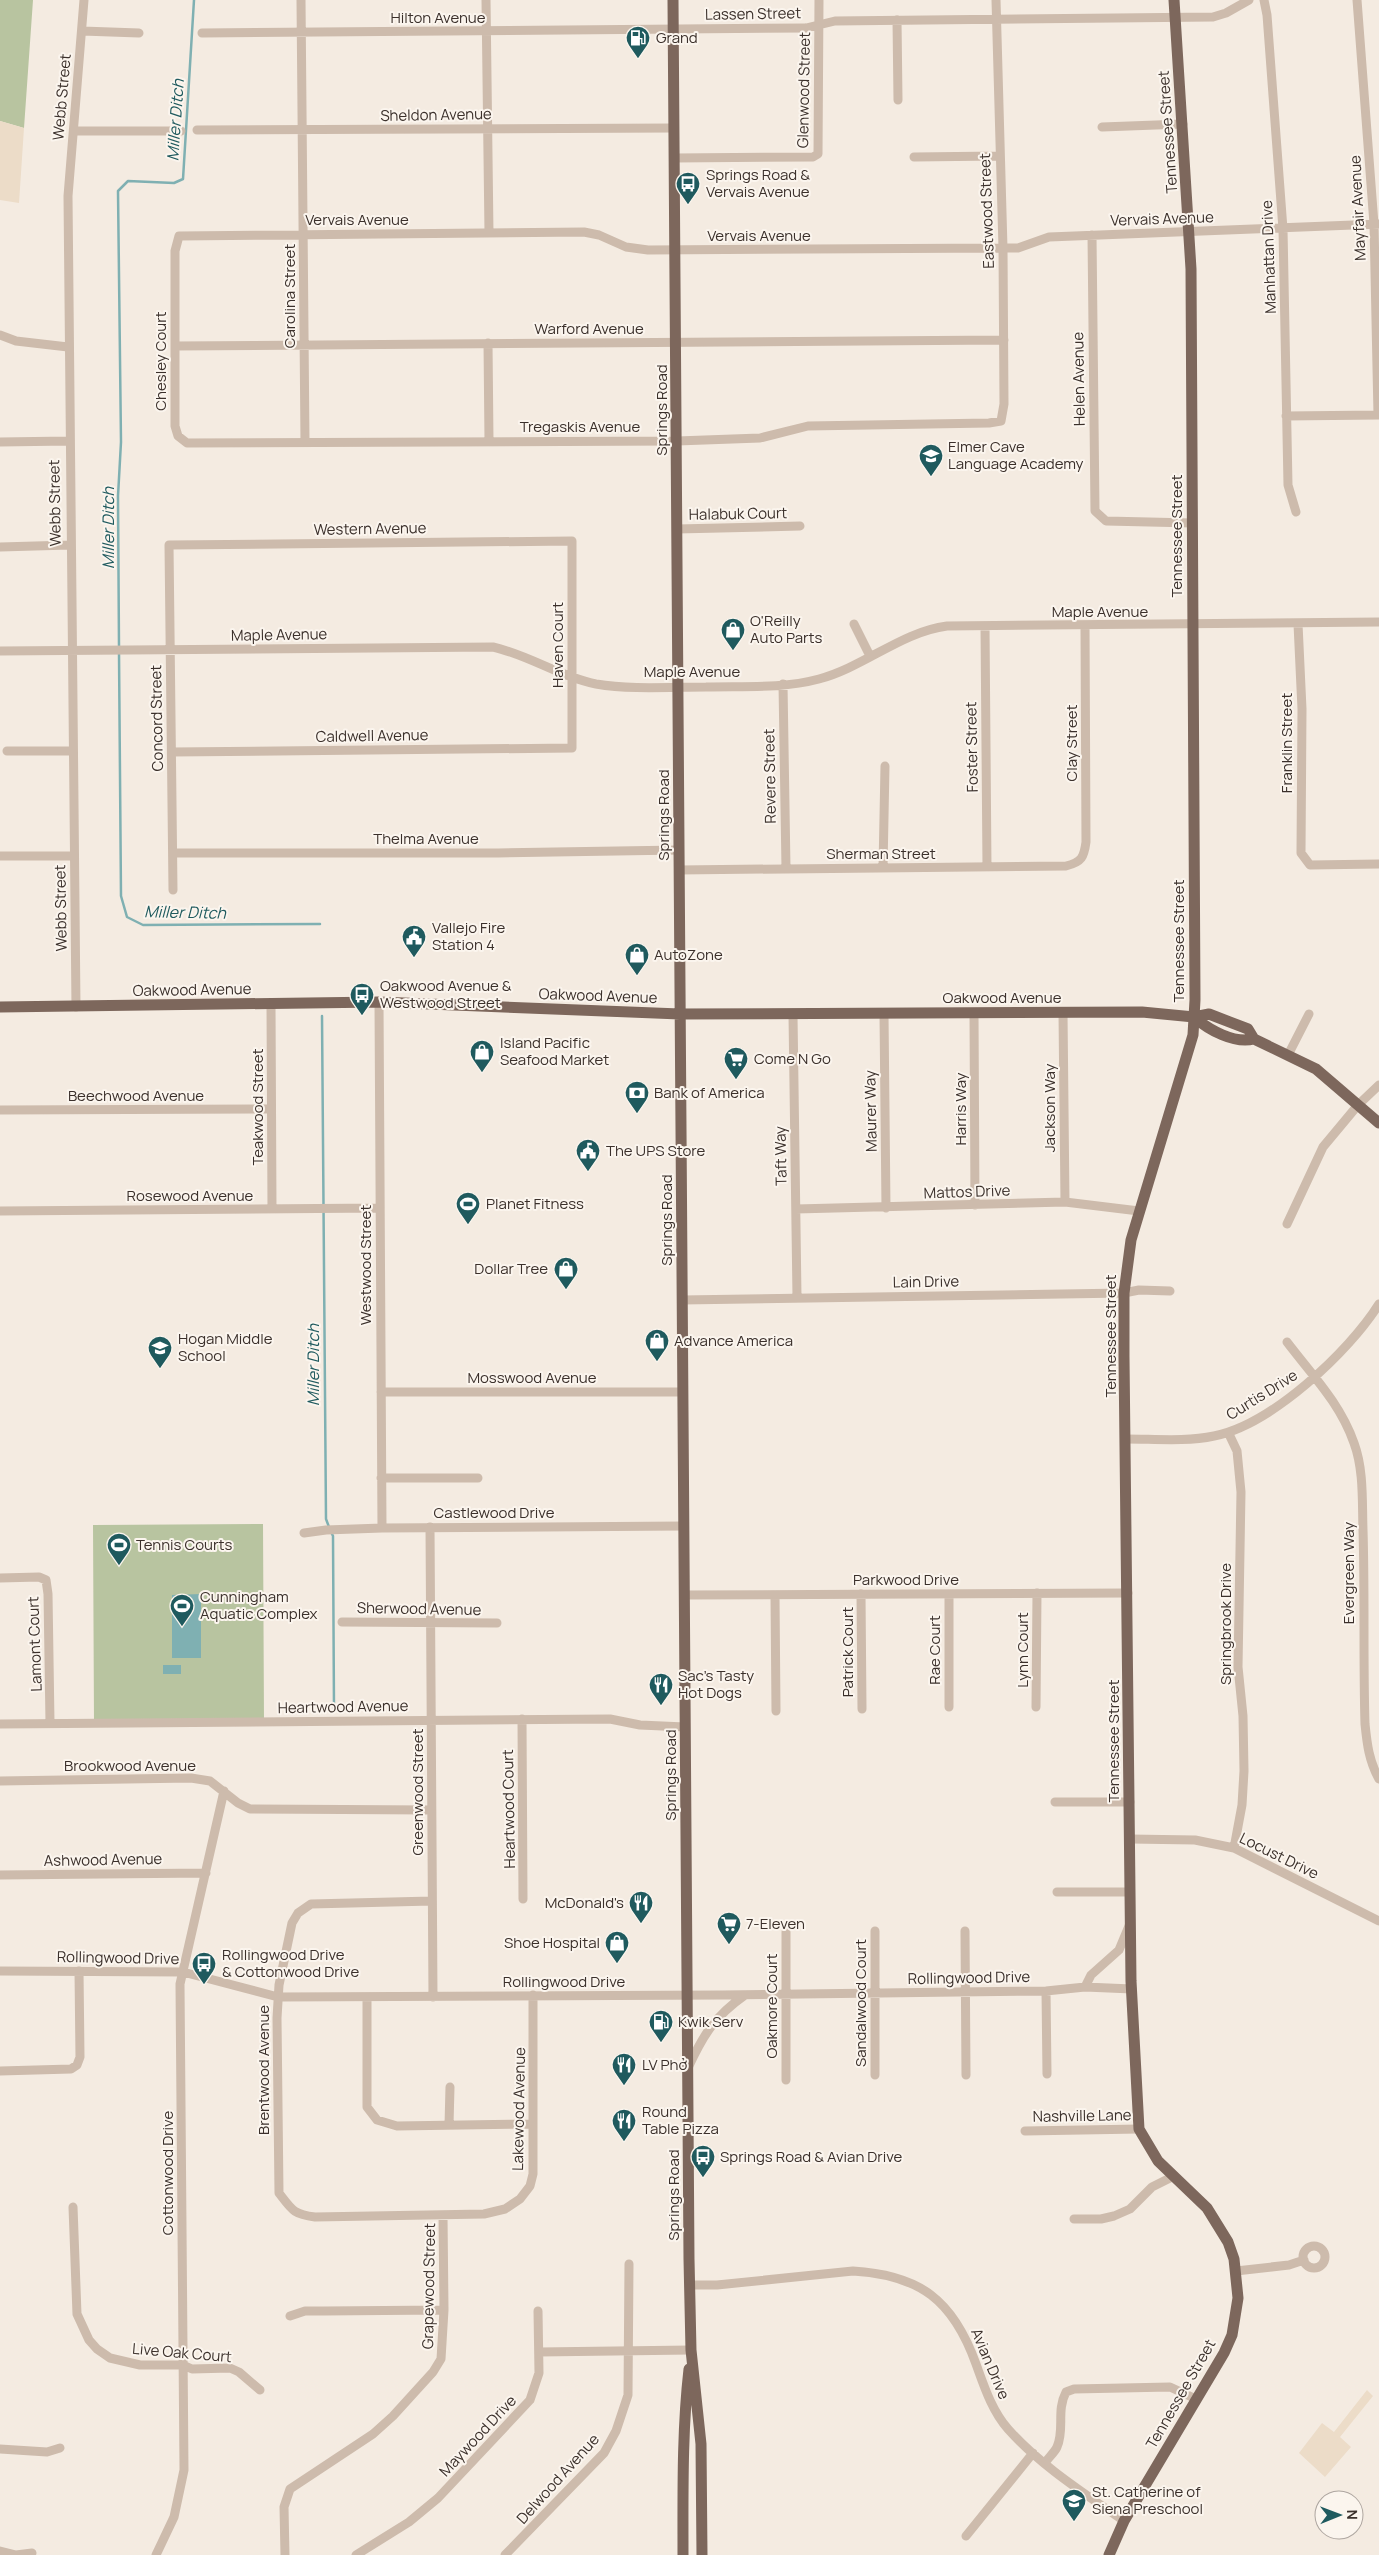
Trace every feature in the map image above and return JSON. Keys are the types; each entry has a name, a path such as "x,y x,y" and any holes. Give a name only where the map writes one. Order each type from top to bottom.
{"main road":[{"name":"Springs Road","path":"673,0 690,2285 692,2350 700,2436 702,2555"},
{"name":"Tennessee Street","path":"1109,2555 1124,2521 1191,2397 1224,2353 1232,2335 1238,2298 1234,2259 1220,2227 1207,2208 1158,2161 1139,2129 1132,1988 1124,1293 1131,1240 1193,1035 1196,948 1190,231 1174,0"},
{"name":"Oakwood Avenue","path":"0,1007 378,1002 680,1014 1142,1012 1194,1017 1209,1014 1248,1029 1254,1039 1316,1069 1379,1123"},
{"name":"Springs Road","path":"683,2555 685,2409 692,2350"}],"street":[{"name":"Webb Street","path":"76,1007 68,441 68,196 84,0"},
{"name":"Carolina Street","path":"301,0 304,442"},
{"path":"486,0 489,233"},
{"name":"Glenwood Street","path":"675,158 792,158 813,157 818,154 818,0"},
{"name":"Eastwood Street","path":"996,0 1003,248 1004,404 1001,421"},
{"name":"Lassen Street","path":"673,29 806,28 835,21 1213,17 1226,13 1249,0"},
{"name":"Manhattan Drive","path":"1264,0 1268,15 1284,229 1288,485 1296,512"},
{"name":"Mayfair Avenue","path":"1357,0 1376,224 1378,415"},
{"path":"897,20 898,100"},
{"name":"Hilton Avenue","path":"202,33 673,29"},
{"path":"82,32 139,33"},
{"path":"1102,127 1183,124"},
{"name":"Sheldon Avenue","path":"197,130 674,128"},
{"path":"74,131 181,131"},
{"path":"914,157 999,156"},
{"name":"Vervais Avenue","path":"174,274 174,251 179,236 584,232 599,235 626,247 676,251 1018,248 1049,237 1376,224"},
{"name":"Helen Avenue","path":"1092,235 1096,511 1106,521 1192,523"},
{"name":"Chesley Court","path":"174,274 175,426 178,436 187,443"},
{"path":"0,335 16,341 68,347"},
{"name":"Warford Avenue","path":"175,346 1004,340"},
{"path":"488,344 489,441"},
{"path":"1286,416 1378,415"},
{"name":"Tregaskis Avenue","path":"187,443 677,441 760,438 808,426 989,423 1001,421"},
{"path":"0,442 68,441"},
{"name":"Halabuk Court","path":"677,529 800,526"},
{"name":"Western Avenue","path":"169,545 572,541"},
{"name":"Haven Court","path":"572,541 572,748"},
{"path":"0,547 70,545"},
{"name":"Concord Street","path":"169,545 173,890"},
{"name":"Maple Avenue","path":"0,651 493,647 530,658 572,677 606,685 678,687 783,684 818,679 932,628 1379,622"},
{"path":"854,624 870,656"},
{"name":"Franklin Street","path":"1298,624 1302,709 1301,853 1310,865 1379,864"},
{"name":"Clay Street","path":"1081,860 1086,842 1085,625"},
{"name":"Foster Street","path":"985,626 987,867"},
{"name":"Revere Street","path":"783,684 786,868"},
{"name":"Caldwell Avenue","path":"172,752 572,748"},
{"path":"7,751 73,751"},
{"path":"883,868 885,766"},
{"name":"Thelma Avenue","path":"173,853 498,853 679,850"},
{"path":"0,856 74,856"},
{"name":"Sherman Street","path":"679,870 1066,866 1081,860"},
{"name":"Westwood Street","path":"378,1002 382,1528"},
{"name":"Teakwood Street","path":"271,1004 272,1209"},
{"name":"Harris Way","path":"974,1013 975,1205"},
{"name":"Jackson Way","path":"1063,1013 1065,1202"},
{"name":"Taft Way","path":"793,1014 797,1297"},
{"name":"Maurer Way","path":"884,1014 886,1208"},
{"path":"1288,1055 1309,1014"},
{"path":"1287,1224 1323,1147 1358,1104 1379,1085"},
{"name":"Beechwood Avenue","path":"0,1110 271,1108"},
{"name":"Mattos Drive","path":"796,1209 1065,1202 1139,1212"},
{"name":"Rosewood Avenue","path":"0,1211 380,1208"},
{"name":"Lain Drive","path":"682,1300 1124,1293 1139,1290 1170,1291"},
{"name":"Curtis Drive","path":"1126,1439 1197,1438 1228,1432 1255,1419 1314,1377 1357,1335 1379,1304"},
{"name":"Evergreen Way","path":"1287,1342 1330,1396 1343,1417 1358,1457 1362,1489 1364,1552 1365,1724 1368,1750 1373,1768 1379,1779"},
{"name":"Mosswood Avenue","path":"381,1392 683,1392"},
{"name":"Springbrook Drive","path":"1228,1432 1237,1452 1241,1492 1238,1668 1243,1716 1244,1771 1242,1805 1234,1848"},
{"path":"382,1478 478,1478"},
{"name":"Castlewood Drive","path":"304,1533 337,1529 430,1527 684,1526"},
{"name":"Greenwood Street","path":"430,1527 433,1996"},
{"name":"Lamont Court","path":"0,1578 38,1577 46,1580 48,1594 50,1723"},
{"name":"Parkwood Drive","path":"684,1595 1128,1592"},
{"name":"Lynn Court","path":"1036,1707 1037,1593"},
{"name":"Patrick Court","path":"861,1594 862,1709"},
{"name":"Rae Court","path":"949,1594 949,1706"},
{"path":"776,1595 776,1711"},
{"name":"Sherwood Avenue","path":"342,1622 496,1624"},
{"name":"Heartwood Court","path":"522,1719 523,1899"},
{"name":"Heartwood Avenue","path":"0,1724 610,1719 640,1725 685,1727"},
{"name":"Brookwood Avenue","path":"0,1781 191,1778 210,1781 250,1810 431,1810"},
{"name":"Cottonwood Drive","path":"156,2555 174,2517 184,2470 180,1984 224,1792"},
{"path":"1055,1802 1130,1802"},
{"name":"Locust Drive","path":"1130,1840 1195,1840 1234,1848 1379,1921"},
{"name":"Ashwood Avenue","path":"0,1875 206,1873"},
{"path":"1057,1892 1130,1892"},
{"name":"Brentwood Avenue","path":"432,1900 311,1904 298,1912 292,1923 278,1997 279,2193 293,2211 300,2215 315,2217 443,2215"},
{"path":"1085,1987 1091,1975 1119,1950 1131,1922"},
{"name":"Sandalwood Court","path":"875,1931 875,2075"},
{"path":"965,1931 966,2075"},
{"name":"Oakmore Court","path":"786,1932 786,2080"},
{"name":"Rollingwood Drive","path":"0,1971 184,1972 278,1997 367,1998 786,1994 1046,1991 1085,1987 1132,1988"},
{"path":"0,2071 71,2069 77,2065 80,2057 79,1971"},
{"path":"1046,1991 1046,2074"},
{"path":"688,2068 702,2038 715,2020 747,1994"},
{"name":"Lakewood Avenue","path":"443,2215 484,2214 505,2209 520,2200 530,2186 533,2174 534,2124 533,1996"},
{"path":"367,1998 368,2107 371,2114 384,2124 534,2124"},
{"path":"449,2125 450,2087"},
{"name":"Nashville Lane","path":"1025,2131 1139,2129"},
{"path":"1074,2219 1100,2219 1114,2216 1130,2209 1152,2187 1174,2176"},
{"name":"Live Oak Court","path":"73,2207 77,2314 89,2340 97,2349 110,2358 140,2365 183,2365 192,2369 235,2370 260,2390"},
{"name":"Grapewood Street","path":"285,2555 284,2507 290,2489 373,2434 393,2416 433,2372 443,2351 443,2215"},
{"path":"1236,2271 1289,2265 1304,2260"},
{"name":"Delwood Avenue","path":"504,2555 597,2460 611,2441 628,2395 629,2264"},
{"name":"Avian Drive","path":"690,2285 727,2284 853,2271 875,2272 908,2281 927,2292 956,2319 968,2342 987,2394 1007,2428 1045,2463 1124,2521"},
{"path":"290,2316 305,2311 324,2310 444,2310"},
{"name":"Maywood Drive","path":"356,2555 409,2522 438,2498 522,2410 535,2387 539,2352 538,2311"},
{"path":"539,2352 692,2350"},
{"path":"1045,2463 1057,2447 1061,2430 1060,2404 1066,2392 1074,2389 1170,2387 1191,2397"},
{"path":"0,2449 47,2452 60,2448"},
{"path":"966,2536 1033,2453"},
{"path":"0,2552 16,2555 32,2553"}],"green space":[{"path":"0,0 33,0 24,128 0,121"},
{"path":"263,1524 264,1722 94,1723 93,1525"}],"shaded area":[{"path":"0,121 24,128 19,203 0,200"},
{"path":"1367,2390 1373,2396 1340,2437 1351,2447 1325,2477 1299,2453 1322,2423 1334,2432"}],"water":[{"path":"201,1594 201,1658 172,1658 172,1595"},
{"path":"163,1665 181,1665 181,1674 163,1674"}],"waterway":[{"name":"Miller Ditch","path":"119,647 118,496 121,442 118,191 128,181 174,183 183,179 194,0"},
{"name":"Miller Ditch","path":"119,653 121,896 127,917 143,925 320,924"},
{"name":"Miller Ditch","path":"322,1016 326,1519 329,1527"},
{"name":"Miller Ditch","path":"331,1532 333,1536 334,1710"}],"place":[{"name":"Grand","path":"638,59"},
{"name":"Springs Road & Vervais Avenue","path":"688,205"},
{"name":"Elmer Cave Language Academy","path":"931,477"},
{"name":"O'Reilly Auto Parts","path":"733,651"},
{"name":"Vallejo Fire Station 4","path":"414,958"},
{"name":"AutoZone","path":"637,976"},
{"name":"Oakwood Avenue & Westwood Street","path":"362,1016"},
{"name":"Island Pacific Seafood Market","path":"482,1073"},
{"name":"Come N Go","path":"736,1080"},
{"name":"Bank of America","path":"637,1114"},
{"name":"The UPS Store","path":"588,1172"},
{"name":"Planet Fitness","path":"468,1225"},
{"name":"Dollar Tree","path":"566,1290"},
{"name":"Advance America","path":"657,1362"},
{"name":"Hogan Middle School","path":"160,1369"},
{"name":"Tennis Courts","path":"119,1566"},
{"name":"Cunningham Aquatic Complex","path":"182,1627"},
{"name":"Sac's Tasty Hot Dogs","path":"661,1706"},
{"name":"McDonald's","path":"641,1924"},
{"name":"7-Eleven","path":"729,1945"},
{"name":"Shoe Hospital","path":"617,1964"},
{"name":"Rollingwood Drive & Cottonwood Drive","path":"204,1985"},
{"name":"Kwik Serv","path":"661,2043"},
{"name":"LV Phở","path":"624,2086"},
{"name":"Round Table Pizza","path":"624,2142"},
{"name":"Springs Road & Avian Drive","path":"703,2178"},
{"name":"St. Catherine of Siena Preschool","path":"1074,2522"}]}
